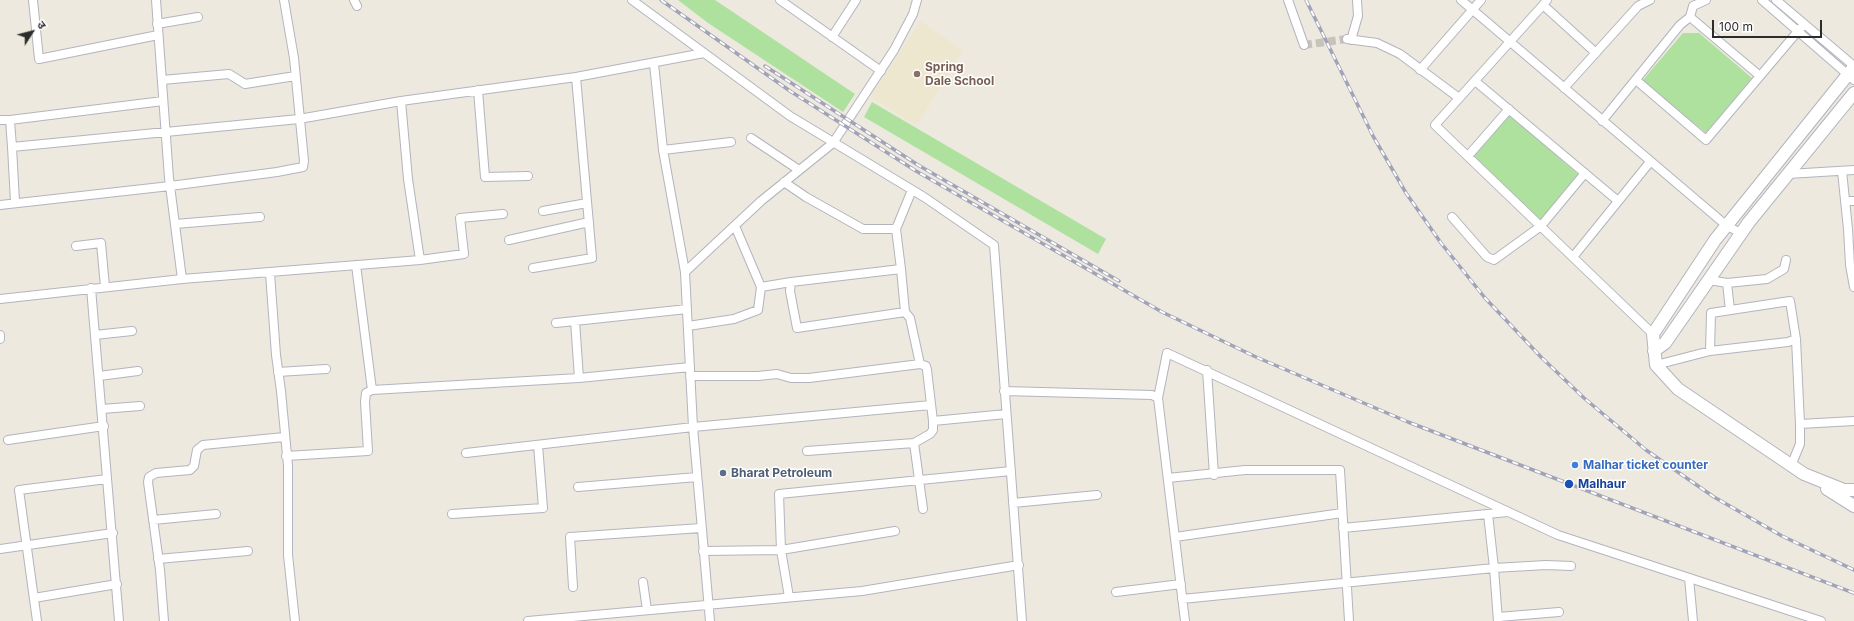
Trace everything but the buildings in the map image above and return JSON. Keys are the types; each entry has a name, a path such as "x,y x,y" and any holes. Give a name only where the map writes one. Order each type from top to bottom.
{"street":[{"path":"33,0 40,59 158,35"},
{"path":"156,0 170,186 182,278"},
{"path":"0,205 15,202 170,186 277,172 303,166 304,161 295,76 284,0"},
{"path":"632,0 790,116 912,190 994,245 1022,621"},
{"path":"780,0 881,71"},
{"path":"832,37 856,0"},
{"path":"685,272 761,201 833,143 894,50 913,14 917,0"},
{"path":"1288,0 1304,45"},
{"path":"1357,0 1358,16 1349,39 1376,43 1400,54 1459,98"},
{"path":"1461,0 1727,226 1742,233"},
{"path":"1420,70 1481,0"},
{"path":"1564,88 1638,6 1650,0"},
{"path":"1602,121 1680,25 1690,17 1693,6 1706,0"},
{"path":"1762,0 1798,31 1853,72"},
{"path":"1776,0 1804,24 1853,72"},
{"path":"1596,53 1545,2 1435,124 1653,334 1665,343"},
{"path":"158,24 198,17"},
{"path":"1690,17 1760,76"},
{"path":"1636,80 1706,140 1804,24"},
{"path":"12,147 299,119 401,101 576,77 654,64 704,53"},
{"path":"654,64 663,150 685,272 693,427 710,621"},
{"path":"1853,72 1727,226 1653,334 1656,364 1678,389 1791,466 1854,506"},
{"path":"162,80 229,74 245,84 295,76"},
{"path":"533,268 592,258 576,77"},
{"path":"1475,80 1618,201"},
{"path":"478,90 485,176 528,176"},
{"path":"1654,351 1665,343 1742,233 1854,93"},
{"path":"0,120 163,101"},
{"path":"401,101 408,180 420,260"},
{"path":"1468,156 1509,109"},
{"path":"10,120 15,202"},
{"path":"751,138 799,170"},
{"path":"663,150 731,142"},
{"path":"1573,257 1650,162"},
{"path":"1788,174 1842,172 1854,170"},
{"path":"1842,172 1845,201 1851,229 1850,264 1854,288"},
{"path":"1452,217 1488,257 1494,260 1541,226 1585,173"},
{"path":"784,182 806,197 863,229 896,229"},
{"path":"912,190 896,229 905,312 910,318 920,364"},
{"path":"1845,201 1854,201"},
{"path":"543,211 587,203"},
{"path":"0,298 182,278 420,260 464,254 460,218 504,214"},
{"path":"175,224 260,217"},
{"path":"509,240 589,222"},
{"path":"688,326 734,319 758,310 761,287 735,226"},
{"path":"76,246 100,243 105,287"},
{"path":"1701,262 1712,276 1727,282 1766,278 1784,269 1786,260"},
{"path":"356,265 372,390"},
{"path":"761,287 901,269"},
{"path":"270,272 288,479 288,555 295,621"},
{"path":"791,282 790,291 797,328 905,312"},
{"path":"1727,282 1730,310"},
{"path":"91,288 113,533 119,621"},
{"path":"1710,351 1711,313 1790,301 1796,339 1800,424 1800,444 1791,466"},
{"path":"556,323 687,309"},
{"path":"575,321 579,378"},
{"path":"95,334 132,331"},
{"path":"1656,364 1710,351 1788,342 1796,339"},
{"path":"1185,621 1158,398 1167,353 1207,370 1558,535 1689,578 1808,620 1821,621"},
{"path":"690,376 758,376 777,374 791,378 809,378 920,364 926,366 934,421 933,430 930,434 914,442 807,451"},
{"path":"286,456 368,451 365,402 366,393 372,390 579,378 690,367"},
{"path":"278,372 326,369"},
{"path":"1207,370 1214,475"},
{"path":"99,376 138,371"},
{"path":"1004,391 1152,394 1158,398"},
{"path":"466,453 693,427 931,405"},
{"path":"102,409 140,406"},
{"path":"934,421 1006,414"},
{"path":"1800,424 1854,421"},
{"path":"8,440 104,426"},
{"path":"164,621 148,482 152,475 190,470 194,466 197,450 203,446 284,437"},
{"path":"914,442 923,509"},
{"path":"452,514 543,508 538,445"},
{"path":"1168,478 1214,475 1245,470 1340,470 1349,621"},
{"path":"789,597 780,550 779,494 1011,471"},
{"path":"1804,474 1844,490 1854,490"},
{"path":"578,487 697,477"},
{"path":"37,621 20,490 107,479"},
{"path":"1013,503 1097,495"},
{"path":"1343,528 1509,512"},
{"path":"1175,537 1342,513"},
{"path":"153,520 216,514"},
{"path":"1488,514 1498,619 1559,612"},
{"path":"573,587 570,537 701,528"},
{"path":"703,551 780,550 895,531"},
{"path":"0,549 113,533"},
{"path":"158,559 248,551"},
{"path":"528,621 862,591 1019,565"},
{"path":"1182,599 1494,568 1546,565 1571,566"},
{"path":"1689,578 1692,621"},
{"path":"643,582 647,610"},
{"path":"34,598 117,584"},
{"path":"1116,592 1181,584"}],"shaded area":[{"name":"Spring Dale School","path":"920,21 963,50 917,126 870,97"}],"green space":[{"path":"678,0 715,0 855,94 843,112 708,23"},
{"path":"1683,33 1699,33 1752,78 1706,133 1642,81"},
{"path":"872,102 1106,239 1098,254 864,117"},
{"path":"1509,114 1579,175 1541,221 1473,155"}],"tunnel":[{"path":"1304,45 1347,39"}],"railway":[{"path":"661,0 790,91 916,171 1162,312 1256,357 1408,422 1854,593"},
{"path":"1306,0 1373,136 1406,193 1441,243 1485,298 1541,357 1584,398 1646,450 1714,497 1782,536 1854,570"},
{"path":"765,66 918,165 1119,281"}],"place":[{"name":"Spring Dale School","path":"917,74"},
{"name":"Malhar ticket counter","path":"1575,465"},
{"name":"Bharat Petroleum","path":"723,473"},
{"name":"Malhaur","path":"1569,484"}]}
